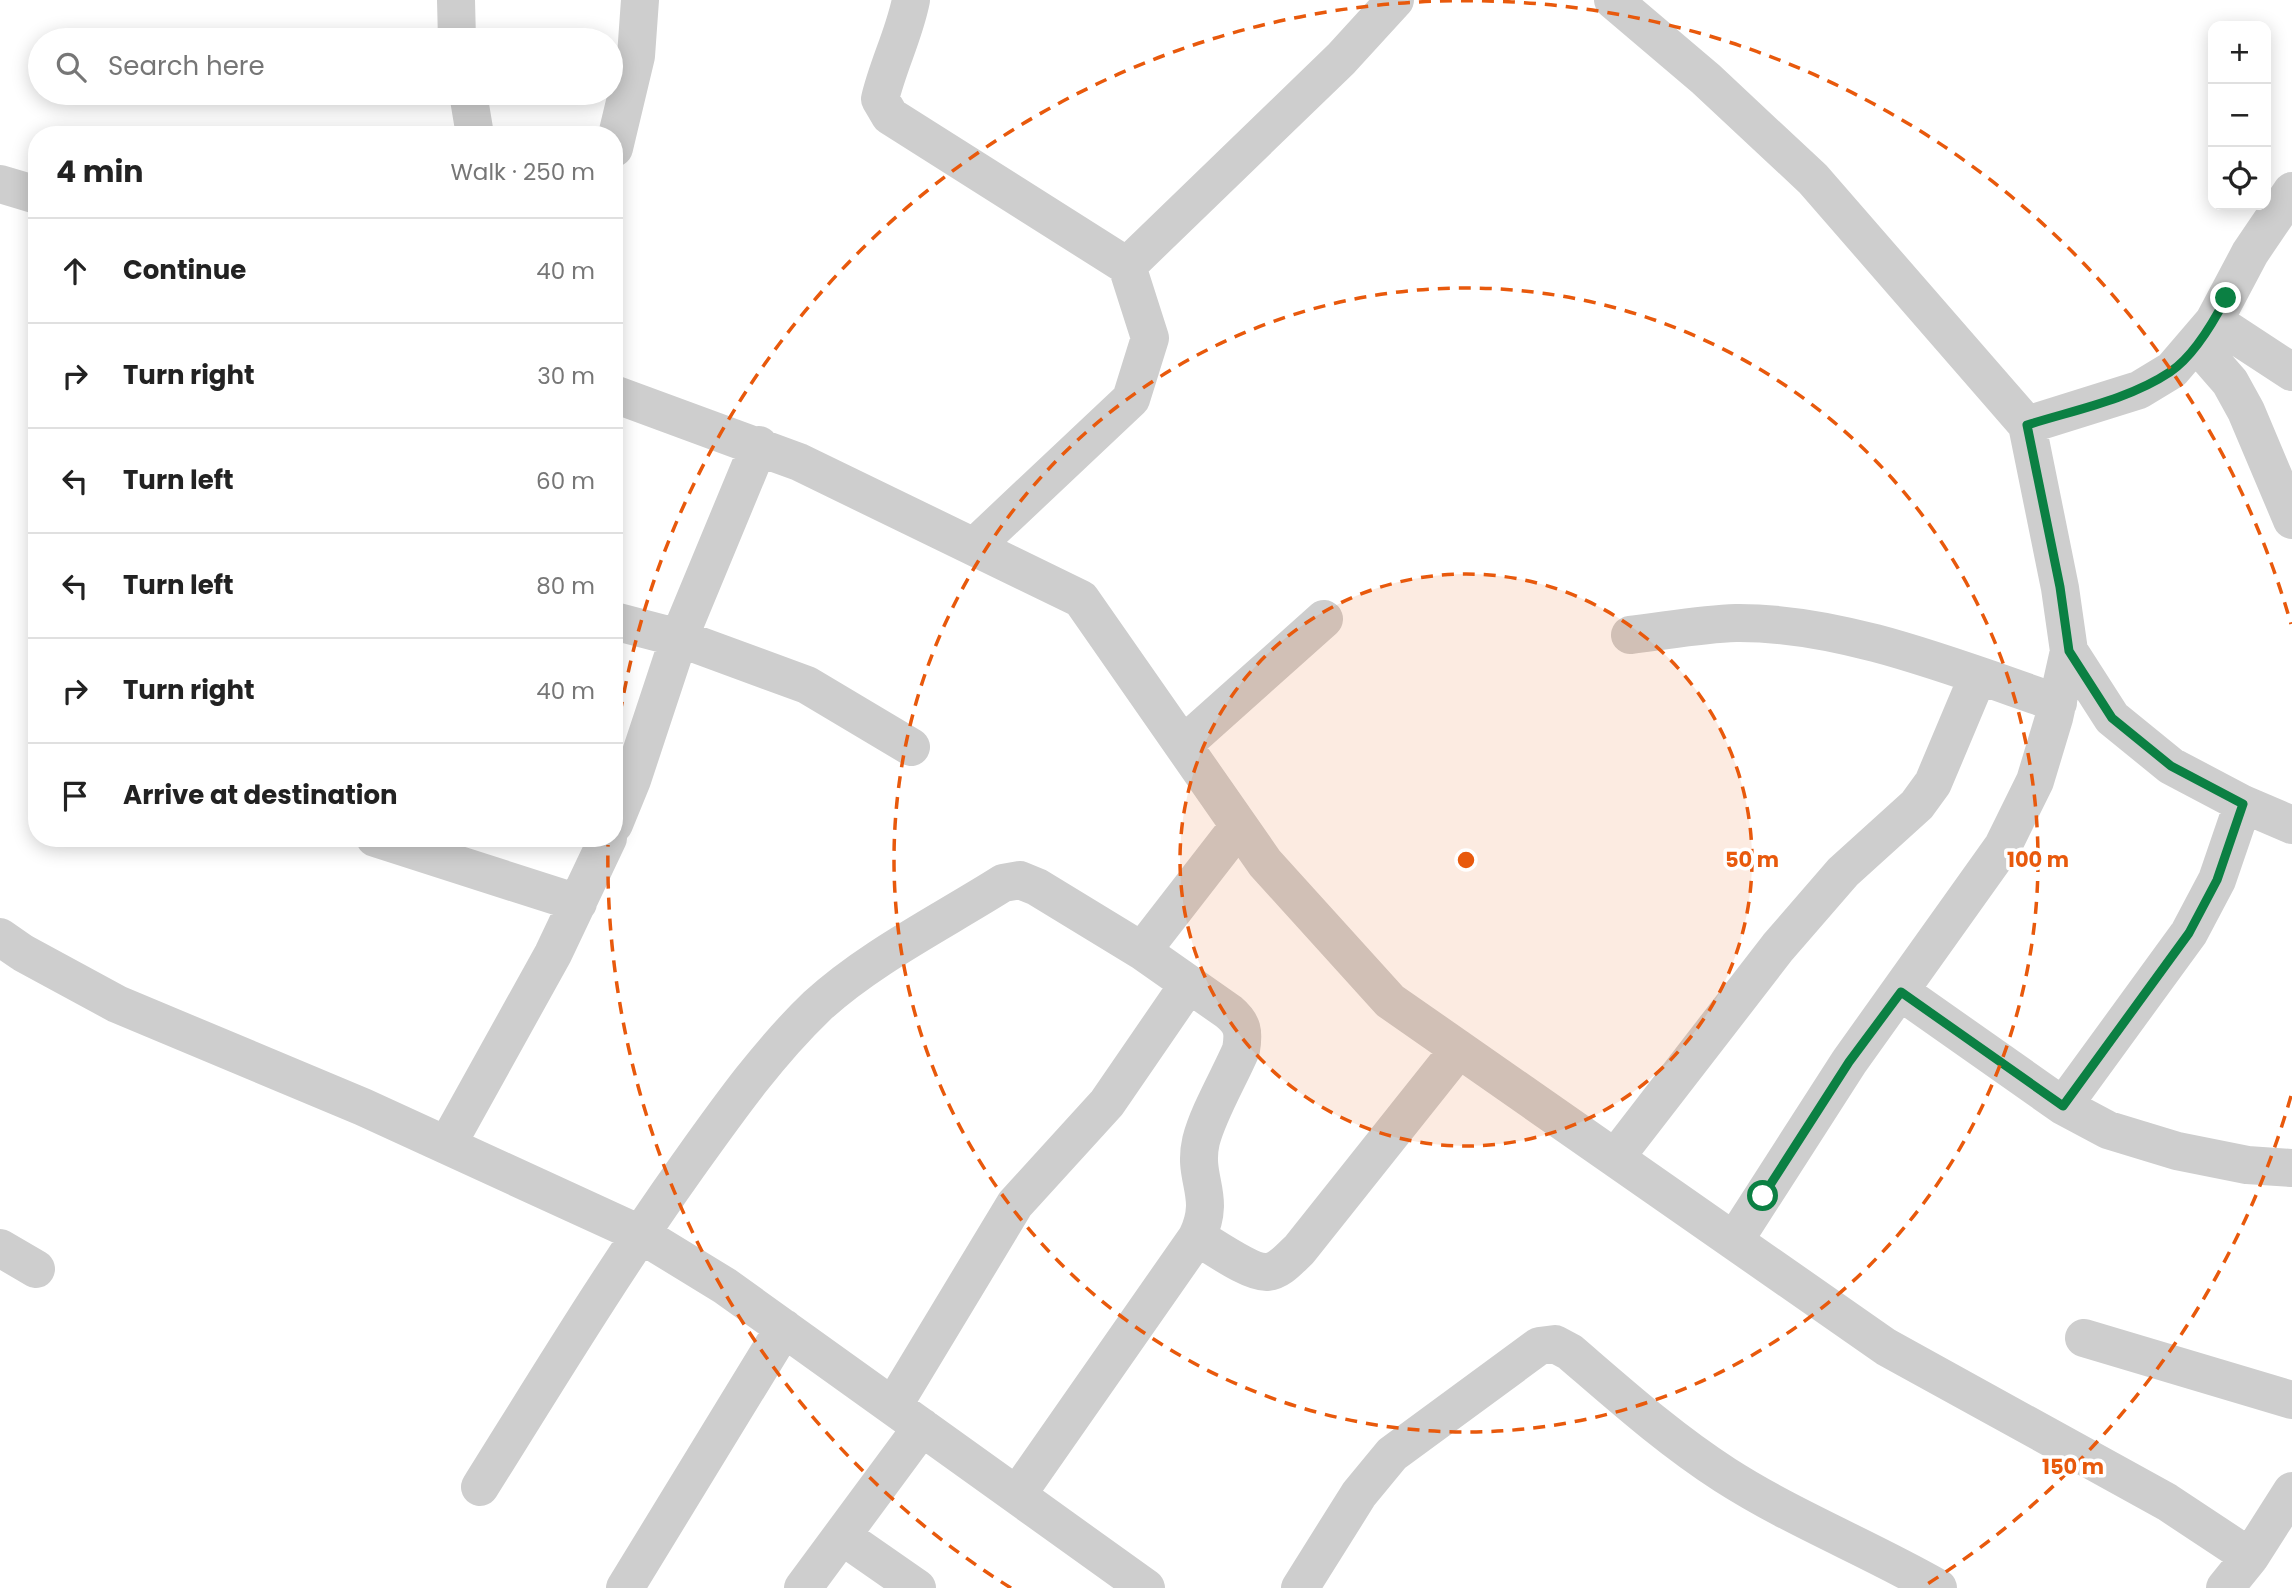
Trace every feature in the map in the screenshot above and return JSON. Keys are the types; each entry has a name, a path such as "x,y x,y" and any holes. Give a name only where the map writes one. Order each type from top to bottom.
{"street":[{"path":"456,0 457,28"},
{"path":"619,126 636,56 640,0"},
{"path":"911,0 904,36 885,77 880,99 890,116 1127,266 1150,338 1131,399 975,546"},
{"path":"1127,266 1341,59 1395,0"},
{"path":"1613,0 1706,79 1812,179 2027,425 2060,587 2069,651 2058,703 2035,781 2003,846 1849,1062 1734,1241"},
{"path":"470,105 474,126"},
{"path":"0,184 28,192"},
{"path":"2027,425 2139,390 2172,370 2205,332 2250,253 2292,191"},
{"path":"2205,332 2292,372"},
{"path":"2205,332 2246,411 2292,520"},
{"path":"623,397 759,445 1081,599 1265,863 1390,1001 1886,1347 2167,1502 2250,1557"},
{"path":"623,802 679,638 759,445"},
{"path":"1183,745 1324,619"},
{"path":"623,623 679,638 807,685 911,747"},
{"path":"1630,635 1737,623 1872,641 2058,703"},
{"path":"2069,651 2112,718 2171,766 2243,804 2292,825"},
{"path":"1615,1158 1778,947 1826,891 1873,843 1917,805 1933,783 1978,676"},
{"path":"2063,1106 2189,933 2217,880 2243,804"},
{"path":"1142,951 1239,826"},
{"path":"403,847 578,903"},
{"path":"447,1145 578,903 604,847"},
{"path":"480,1487 640,1234 727,1110 773,1053 818,1005 870,967 1003,883 1020,880 1037,887 1142,951 1241,1022 1243,1036 1241,1051 1201,1140 1201,1176 1208,1202 1204,1222 1197,1237 1017,1495"},
{"path":"0,937 23,953 117,1004 447,1145 640,1234 725,1286 1146,1588"},
{"path":"803,1588 842,1536 907,1416 1015,1204 1107,1103 1188,985"},
{"path":"1901,992 2063,1106 2108,1130 2177,1151 2247,1165 2292,1168"},
{"path":"1197,1237 1253,1269 1268,1272 1281,1267 1299,1250 1459,1049"},
{"path":"0,1248 36,1269"},
{"path":"625,1588 784,1328"},
{"path":"2084,1338 2292,1400"},
{"path":"1300,1588 1359,1494 1392,1454 1539,1346 1555,1344 1570,1352 1662,1430 1726,1475 1786,1510 1877,1553 1937,1588"},
{"path":"2225,1588 2250,1557 2292,1491"},
{"path":"842,1536 917,1588"}],"route":[{"path":"1763,1196 1849,1062 1901,992 2063,1106 2189,933 2217,880 2243,804 2171,766 2112,718 2069,651 2060,587 2027,425 2139,390 2172,370 2214,321 2226,298"}]}
